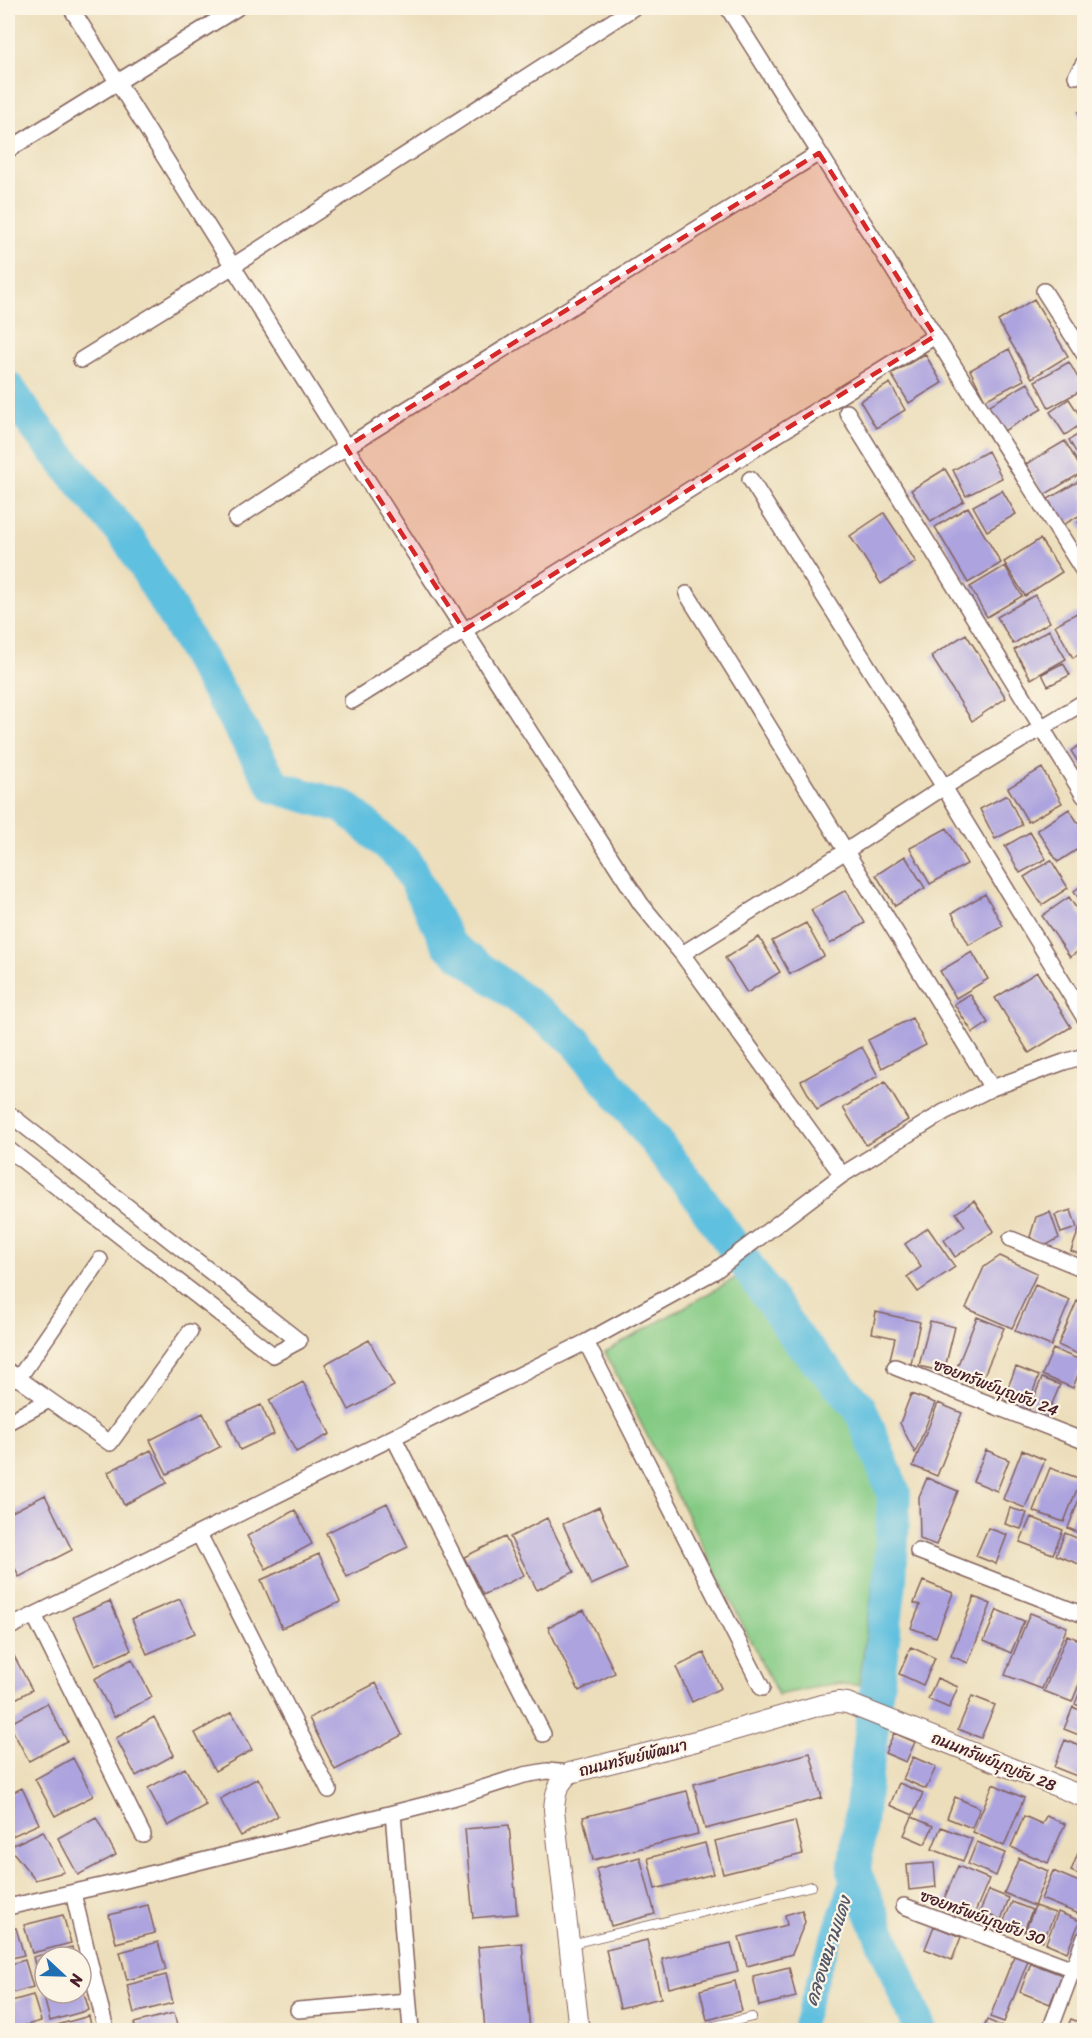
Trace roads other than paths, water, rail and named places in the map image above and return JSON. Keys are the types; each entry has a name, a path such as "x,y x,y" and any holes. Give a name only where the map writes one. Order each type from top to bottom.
{"street":[{"path":"71,8 346,447 641,904 682,954 842,1175"},
{"path":"8,150 237,8"},
{"path":"81,360 233,266 633,8"},
{"path":"728,8 1084,572"},
{"path":"236,519 346,447 819,153"},
{"path":"1044,291 1084,354"},
{"path":"352,701 935,336"},
{"path":"847,412 1084,796"},
{"path":"750,479 944,787 1084,1017"},
{"path":"687,594 992,1088"},
{"path":"682,954 944,787 1084,702"},
{"path":"8,1628 586,1342 715,1271 842,1175 944,1112 992,1088 1084,1056"},
{"path":"8,1113 299,1341 273,1354 8,1149"},
{"path":"1011,1239 1084,1269"},
{"path":"100,1260 13,1375 110,1443 190,1332"},
{"path":"586,1342 762,1688"},
{"name":"ซอยทรัพย์บุญชัย 24","path":"895,1367 1084,1441"},
{"path":"8,1422 49,1400"},
{"path":"394,1438 543,1734"},
{"path":"199,1534 329,1790"},
{"path":"918,1551 1084,1616"},
{"path":"34,1615 143,1835"},
{"name":"ถนนทรัพย์พัฒนา","path":"579,2031 554,1810 555,1795 560,1782 570,1773 706,1738 830,1702 847,1703"},
{"name":"ถนนทรัพย์บุญชัย 28","path":"847,1703 1084,1797"},
{"path":"8,1907 73,1893 452,1798 524,1775 547,1771 570,1773"},
{"path":"393,1813 411,2031"},
{"path":"73,1893 106,2031"},
{"name":"ซอยทรัพย์บุญชัย 30","path":"904,1906 1079,1971"},
{"path":"1050,2031 1079,1971 1084,1939"},
{"path":"298,2010 408,2001"}],"lane":[{"path":"568,1944 812,1886"},
{"path":"697,2031 752,2017"}],"waterway":[{"path":"8,388 34,425 131,543 275,787 345,807 405,860 449,945 575,1040 697,1194 798,1339 860,1408 894,1494 890,1583 854,1871 920,2030"},
{"name":"คลองหนามแดง","path":"802,2030 854,1871"}]}
